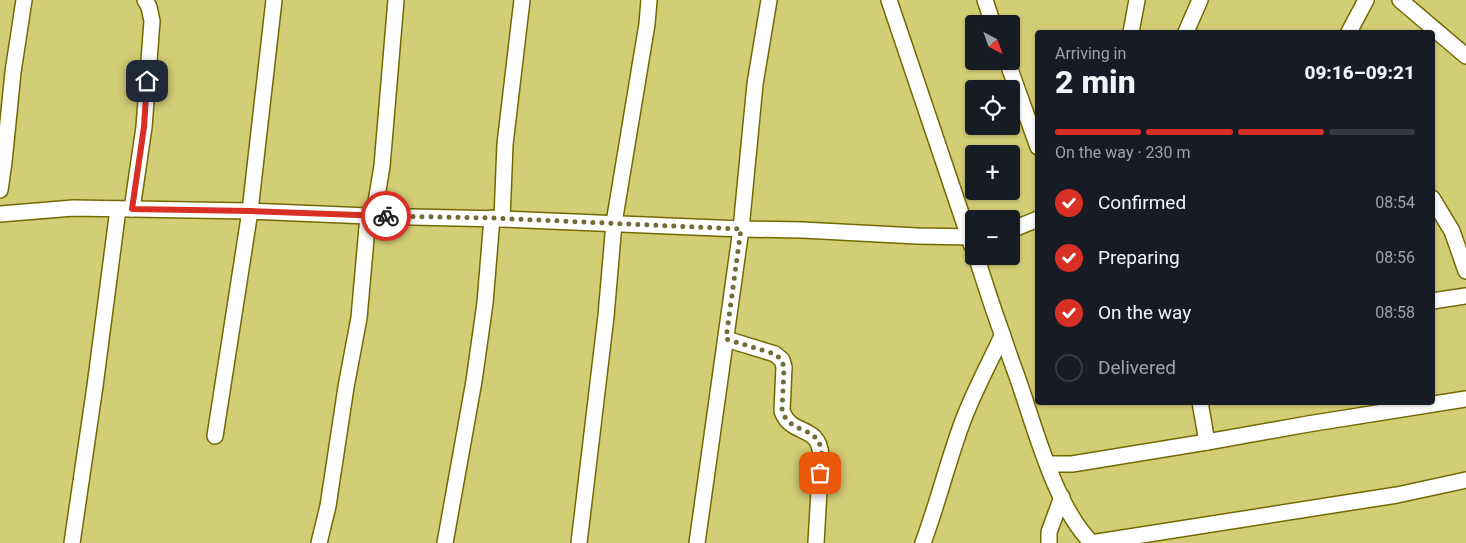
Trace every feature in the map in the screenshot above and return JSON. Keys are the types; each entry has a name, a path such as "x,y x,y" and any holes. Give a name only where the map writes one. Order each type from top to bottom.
{"street":[{"path":"0,190 13,72 24,0"},
{"path":"72,543 95,386 125,209 144,127 152,21 149,7 145,0"},
{"path":"215,436 250,211 274,0"},
{"path":"319,543 328,506 346,387 359,318 368,216 375,208 382,166 396,0"},
{"path":"445,543 474,381 497,218 522,0"},
{"path":"579,543 599,382 614,224 647,24 649,0"},
{"path":"697,543 741,229 755,84 770,0"},
{"path":"889,0 965,221"},
{"path":"985,0 990,15"},
{"path":"1131,30 1137,0"},
{"path":"1187,30 1200,0"},
{"path":"1350,30 1366,0"},
{"path":"1400,0 1466,56"},
{"path":"1010,70 1035,139"},
{"path":"1435,203 1452,231 1466,271"},
{"path":"0,214 73,208 250,211 368,216 497,218 917,236 965,240"},
{"path":"1020,226 1035,220"},
{"path":"979,265 1032,423 1048,464 1074,521 1091,543 1397,495 1466,480"},
{"path":"1435,301 1466,296"},
{"path":"923,543 962,424 980,380 1002,336"},
{"path":"726,339 775,354 782,360 784,368 782,411 784,418 812,435 820,447 816,543"},
{"path":"1435,404 1466,399"},
{"path":"1201,405 1207,442"},
{"path":"1048,464 1072,464 1428,405"},
{"path":"1048,543 1049,532 1062,497"}],"way so far":[{"path":"386,216 492,218 741,229 726,339 775,354 782,360 784,368 782,411 784,418 817,440 821,456 820,473"}],"route":[{"path":"147,81 144,127 132,209 386,216"}]}
